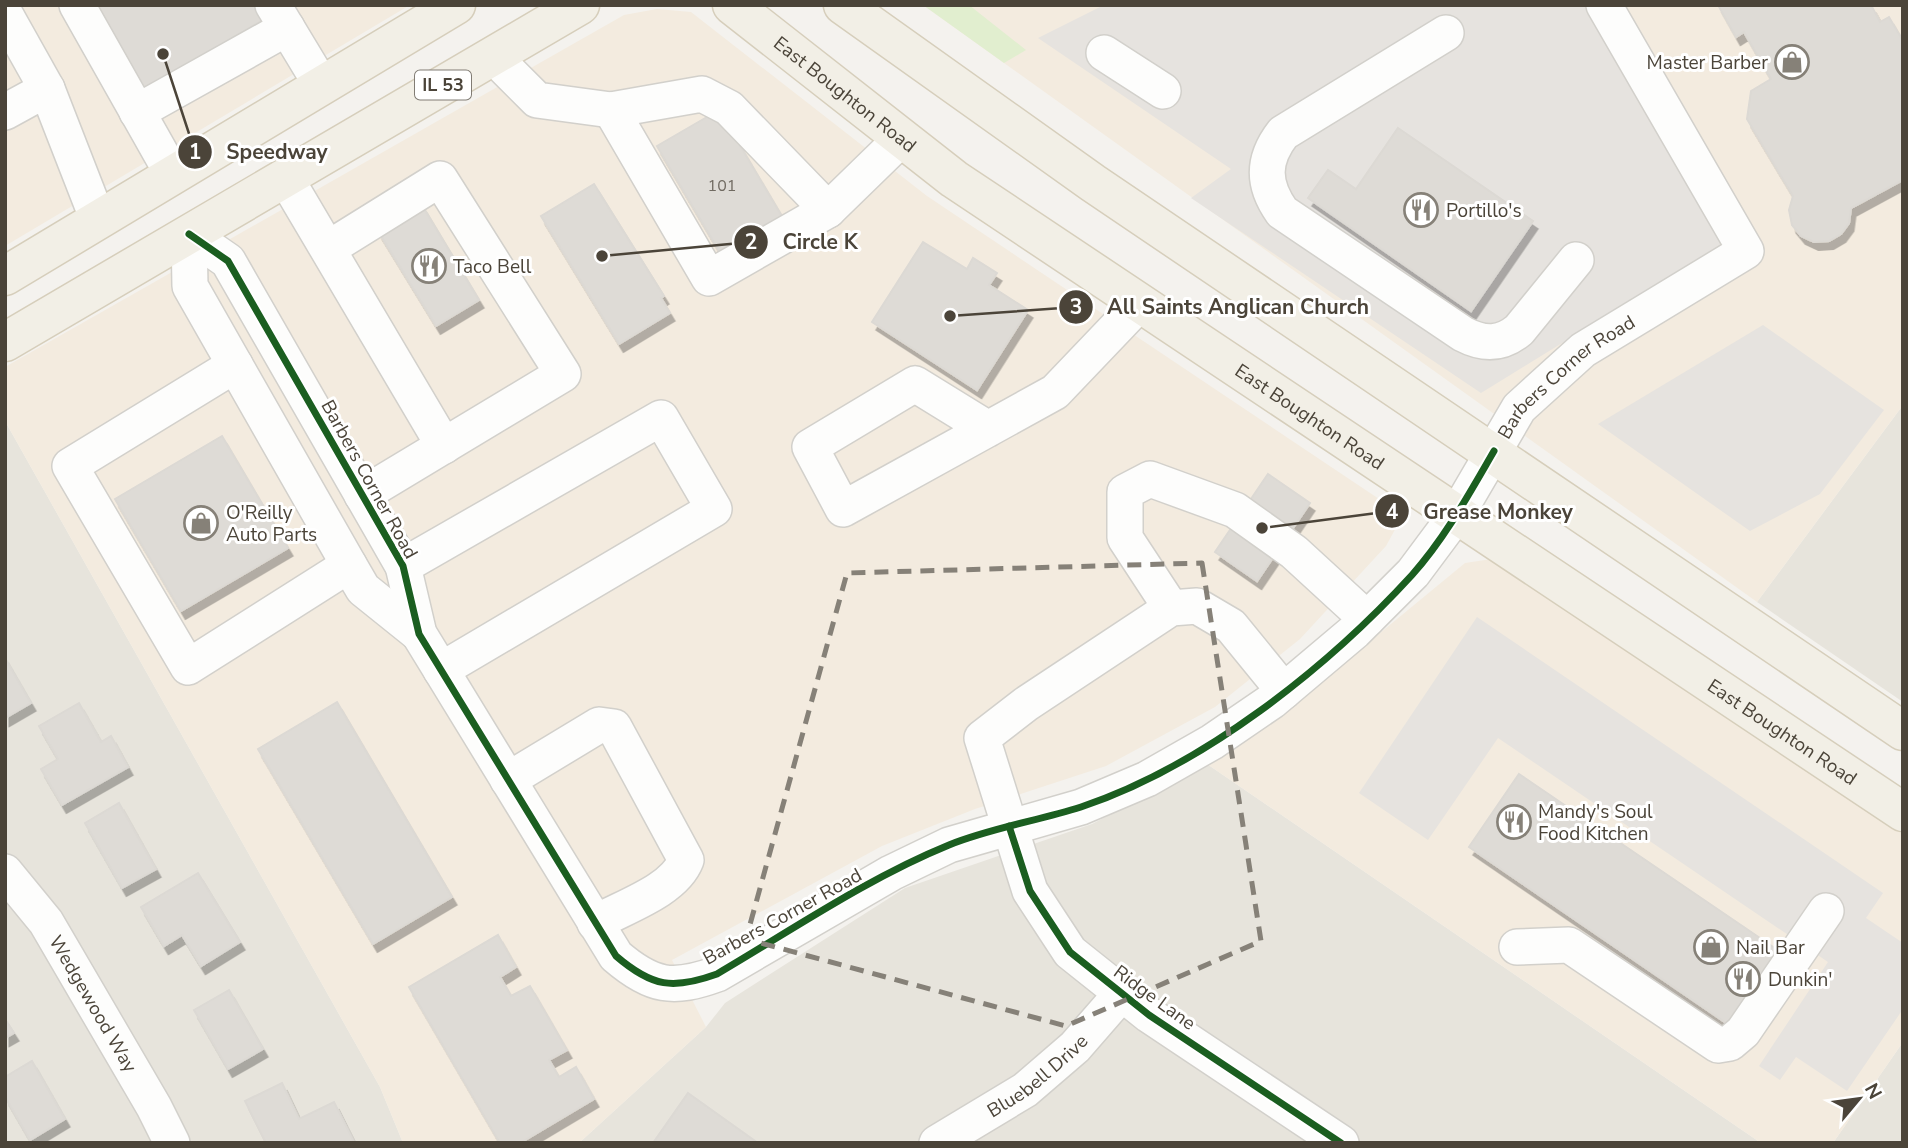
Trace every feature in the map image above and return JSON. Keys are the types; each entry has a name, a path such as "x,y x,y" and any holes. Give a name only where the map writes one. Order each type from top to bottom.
{"main road":[{"path":"5,276 456,5"},
{"name":"IL 53","path":"5,342 580,5"},
{"name":"East Boughton Road","path":"732,5 954,179 1903,812"},
{"path":"844,5 1093,183 1494,451 1903,731"}],"street":[{"path":"77,5 173,175"},
{"name":"Barbers Corner Road","path":"189,234 228,261 403,566 419,634 616,956 639,976 663,984 688,984 717,974 891,873 949,845 1081,807 1147,779 1212,741 1284,691 1367,619 1413,573 1457,513 1519,408 1583,350 1746,251 1604,5"},
{"path":"5,14 47,89 99,220"},
{"path":"137,112 280,17 323,86"},
{"path":"1446,33 1283,133 1272,147 1267,163 1266,181 1272,198 1282,212 1463,334 1486,343 1510,338 1520,330 1576,260"},
{"path":"1104,53 1163,91"},
{"path":"493,56 537,100 611,110 702,94 729,108 828,209"},
{"path":"5,111 47,89"},
{"path":"611,110 709,278 828,209 902,138"},
{"path":"285,177 444,446"},
{"path":"329,248 440,179 564,374 362,495"},
{"name":"Barbers Corner Road","path":"189,234 190,286 349,565 363,589 419,634"},
{"path":"988,429 915,384 810,447 843,509 988,429 1055,392 1139,303"},
{"path":"235,365 69,467 188,667 349,565"},
{"path":"403,566 661,418 714,509 440,670"},
{"path":"1284,691 1231,626 1197,606 1171,608 1125,538 1125,492 1150,479 1236,510 1294,552 1367,619"},
{"name":"Ridge Lane","path":"1171,608 1026,704 982,738 1009,826 1030,891 1070,952 1149,1015 1341,1143"},
{"path":"508,780 598,725 614,727 686,860 681,872 667,883 595,923"},
{"name":"Wedgewood Way","path":"5,872 46,922 155,1107 172,1143"},
{"path":"1517,947 1569,945 1718,1045 1730,1044 1743,1032 1826,911"},
{"name":"Bluebell Drive","path":"937,1143 1025,1090 1075,1047 1122,993"}],"highlighted area":[{"path":"1202,563 1261,941 1066,1026 746,939 847,573"}],"shaded area":[{"path":"5,5 410,5 5,246"},
{"path":"923,5 1903,5 1903,405 1757,602"},
{"path":"1104,5 1604,5 1736,236 1481,393 1191,198 1231,169 1038,38"},
{"path":"657,9 691,12 927,196 1394,509 1398,524 1386,546 1300,639 1215,707 1106,766 975,809 882,846 672,960 706,1027 579,1143 403,1143 380,1087 5,421 5,367 624,15"},
{"path":"1763,325 1884,410 1820,494 1750,531 1598,424"},
{"path":"1903,405 1903,702 1757,602"},
{"path":"5,421 380,1087 403,1143 5,1143"},
{"path":"1498,558 1903,834 1903,1042 1833,1143 1761,1143 1207,764 1306,694 1465,563"},
{"path":"1477,617 1883,893 1866,918 1903,943 1903,1009 1847,1091 1796,1057 1780,1080 1759,1066 1828,962 1498,738 1428,840 1359,793"},
{"path":"1207,764 1761,1143 579,1143 706,1027 725,1003 905,888 1092,824"},
{"path":"1903,1042 1903,1143 1833,1143"}],"green space":[{"path":"923,5 969,5 1026,50 1004,63"}],"building":[{"path":"93,5 258,5 266,18 144,90"},
{"path":"1718,5 1871,5 1880,22 1889,17 1903,41 1903,180 1851,208 1849,223 1841,234 1829,241 1814,242 1801,236 1792,225 1789,210 1793,196 1747,119 1751,91 1771,79 1744,32 1736,37"},
{"path":"719,110 787,225 725,261 657,146"},
{"name":"Portillo's","path":"1398,128 1533,221 1471,311 1308,198 1328,170 1356,189"},
{"path":"594,184 664,296 661,298 670,313 619,344 541,216"},
{"name":"Taco Bell","path":"422,205 479,300 436,326 378,231"},
{"path":"923,242 967,269 973,258 997,273 989,285 1028,310 977,390 872,322"},
{"name":"O'Reilly Auto Parts","path":"222,436 288,548 181,611 115,499"},
{"path":"1268,474 1310,503 1257,581 1215,552"},
{"path":"5,658 31,703 5,718"},
{"path":"337,702 452,897 373,944 258,749"},
{"path":"79,703 101,742 111,736 128,767 62,805 41,769 58,759 39,726"},
{"path":"1519,774 1785,955 1735,1029 1469,847"},
{"path":"119,803 156,869 122,888 85,823"},
{"path":"198,873 240,942 201,966 182,935 164,946 141,907"},
{"path":"498,935 516,967 500,977 511,996 530,986 567,1050 549,1060 559,1077 576,1067 594,1099 520,1143 500,1143 409,987"},
{"path":"229,990 263,1049 228,1069 194,1010"},
{"path":"5,1019 14,1033 5,1038"},
{"path":"32,1061 65,1119 30,1140 5,1097 5,1077"},
{"path":"282,1083 299,1119 334,1102 354,1142 266,1143 245,1101"},
{"path":"688,1093 758,1143 653,1143"}],"cycle path":[{"path":"189,234 228,261 403,566 419,634 616,956 641,974 664,983 688,982 717,974 831,905 919,858 965,839 1081,807 1127,789 1172,767 1217,740 1302,679 1412,575 1446,531 1494,451"},
{"path":"1009,826 1030,891 1070,952 1149,1015 1341,1143"}],"place":[{"name":"Speedway","path":"163,54"},
{"name":"Master Barber","path":"1792,62"},
{"name":"Portillo's","path":"1421,210"},
{"name":"Circle K","path":"602,256"},
{"name":"Taco Bell","path":"429,266"},
{"name":"All Saints Anglican Church","path":"950,316"},
{"name":"O'Reilly Auto Parts","path":"201,523"},
{"name":"Grease Monkey","path":"1262,528"},
{"name":"Mandy's Soul Food Kitchen","path":"1514,822"},
{"name":"Nail Bar","path":"1711,947"},
{"name":"Dunkin'","path":"1743,979"}]}
